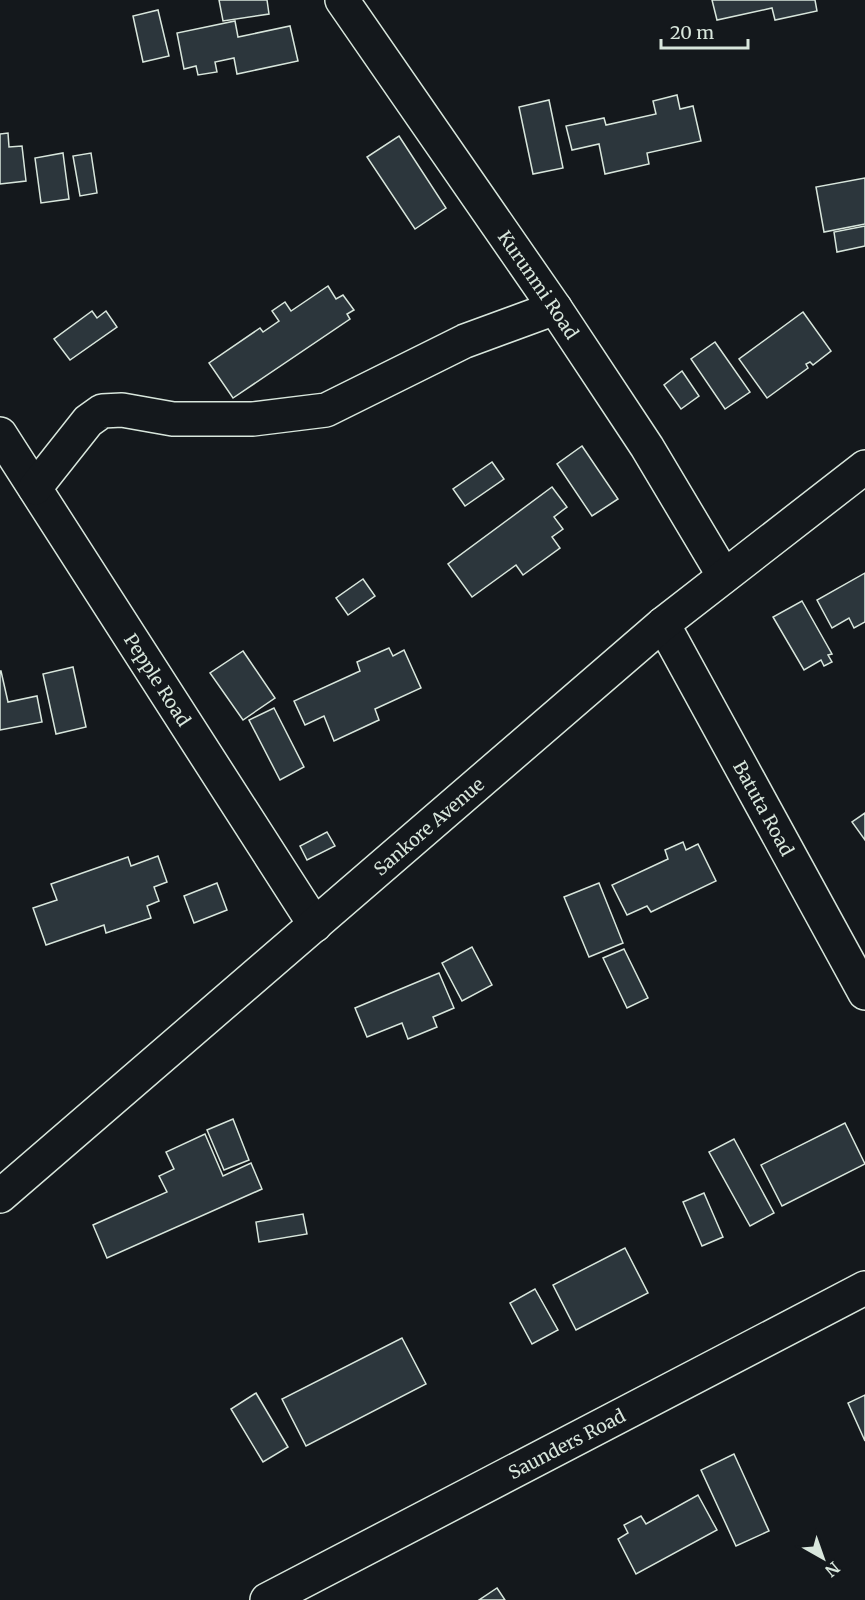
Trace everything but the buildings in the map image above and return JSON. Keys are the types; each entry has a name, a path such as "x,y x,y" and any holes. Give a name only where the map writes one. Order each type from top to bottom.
{"street":[{"name":"Kurunmi Road","path":"342,0 555,308 646,447 724,576"},
{"path":"35,488 88,421 102,411 122,410 173,419 253,419 326,410 465,341 555,308"},
{"name":"Pepple Road","path":"0,434 315,926"},
{"name":"Sankore Avenue","path":"0,1196 663,624 865,467"},
{"name":"Batuta Road","path":"663,624 865,993"},
{"name":"Saunders Road","path":"267,1600 865,1288"}]}
